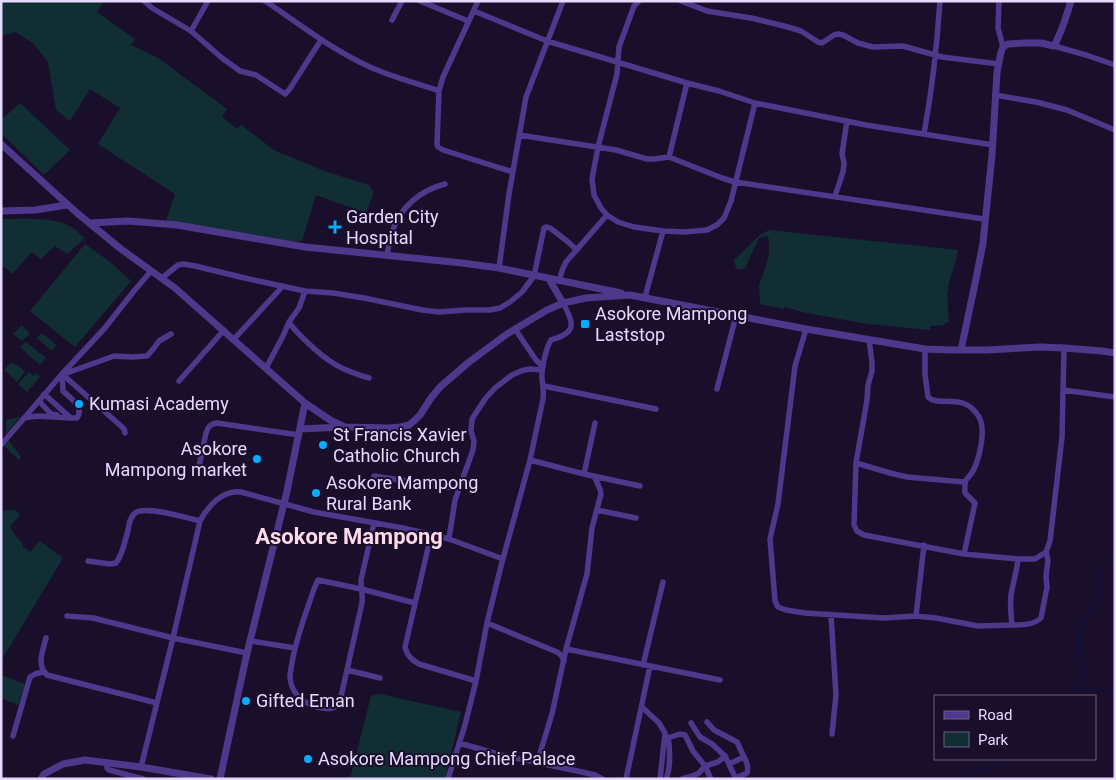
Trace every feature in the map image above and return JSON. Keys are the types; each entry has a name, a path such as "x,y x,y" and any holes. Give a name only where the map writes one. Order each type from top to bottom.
{"street":[{"path":"144,1 152,8 191,31 236,68 245,73 256,75 285,94 321,40"},
{"path":"191,31 208,1"},
{"path":"265,1 321,40 370,68 439,91"},
{"path":"392,20 402,1"},
{"path":"420,1 468,21"},
{"path":"478,1 446,69 439,91 437,144 443,150 513,172"},
{"path":"499,268 509,194 526,97 562,1"},
{"path":"639,1 634,6 621,41 617,74 598,147 592,179 594,195 607,215 618,222 634,227 663,231 707,230 717,225 724,218 731,200 755,103"},
{"path":"681,1 707,11 739,15 788,27 822,43 838,34 866,46 903,46 936,56 999,64"},
{"path":"924,134 936,56 940,1"},
{"path":"961,350 983,243 993,145 995,95 1003,48 998,28 999,1"},
{"path":"1054,46 1063,28 1071,1"},
{"path":"474,11 548,41 755,103 866,125 993,145"},
{"path":"1003,48 1008,44 1041,43 1115,65"},
{"path":"669,157 687,83"},
{"path":"995,95 1036,102 1067,110 1115,130"},
{"path":"835,196 843,172 842,154 848,121"},
{"path":"519,134 616,150 647,158 669,157 736,182 984,219"},
{"path":"1,144 67,205 106,237 162,278 224,330 305,403 330,420 345,427"},
{"path":"387,255 392,231 406,207 425,191 445,184"},
{"path":"1,211 35,210 67,205"},
{"path":"559,281 566,262 607,215"},
{"path":"90,224 128,221 177,225 305,247 499,268 736,316 925,348 986,350 1040,347 1102,350 1115,353"},
{"path":"162,278 178,265 183,264 305,291 364,298 422,310 439,312 490,310 500,308 510,302 522,292 534,276 544,228 550,228 577,250"},
{"path":"644,297 663,231"},
{"path":"1,445 44,394 104,329 152,271"},
{"path":"448,779 465,725 487,623 530,460 544,399 543,368 549,342 567,334 572,323 549,279"},
{"path":"234,339 283,286"},
{"path":"266,368 289,322 299,308 305,291"},
{"path":"198,471 206,433 212,424 299,432 345,427 388,428 409,425 420,415 440,387 469,362 514,329 563,303 586,298 630,294"},
{"path":"717,389 736,316"},
{"path":"289,322 295,331 330,362 356,375 369,378"},
{"path":"514,329 543,368"},
{"path":"806,329 794,375 778,504 770,540 774,601 778,607 786,610 884,618 916,616 978,626 1032,624 1041,618 1047,587 1048,560 1046,552 1050,541 1062,437 1064,348"},
{"path":"179,381 224,330"},
{"path":"62,374 114,356 147,356 159,341 171,334"},
{"path":"869,340 872,371 868,385 856,463 854,525 857,531 864,535 964,554 1035,559 1046,552"},
{"path":"925,348 925,374 928,397 934,401 949,400 961,402 969,406 978,415 982,424 981,445 974,470 964,482 966,495 975,503 964,554"},
{"path":"449,539 455,500 473,450 472,419 484,399 512,375 529,368 543,368"},
{"path":"62,374 63,391"},
{"path":"62,374 121,426 124,429 124,433"},
{"path":"24,418 37,416 77,418 80,410 54,384"},
{"path":"544,386 656,409"},
{"path":"1063,390 1115,397"},
{"path":"44,394 71,418"},
{"path":"39,401 51,414 71,418"},
{"path":"220,779 257,609 284,503 305,403"},
{"path":"584,474 595,423"},
{"path":"530,460 640,486"},
{"path":"856,463 890,473 964,482"},
{"path":"374,476 459,489"},
{"path":"537,763 552,714 566,649 588,574 592,528 601,494 594,476"},
{"path":"140,767 200,522 209,506 229,492 241,492 314,512 449,539 503,559"},
{"path":"88,561 116,563 120,558 133,514 140,510 149,510 200,522"},
{"path":"597,510 636,518"},
{"path":"374,523 361,580 361,588 363,598 340,701 332,709 326,709 304,702 295,693 290,679 295,648 318,580 361,588 415,603"},
{"path":"431,535 405,647 406,653 413,661 420,664 476,681"},
{"path":"916,616 924,545"},
{"path":"1012,626 1010,603 1018,559"},
{"path":"643,665 663,582"},
{"path":"831,615 836,695 832,734"},
{"path":"67,616 93,618 173,638 247,653"},
{"path":"487,623 557,652 564,661"},
{"path":"46,638 41,655 41,667 47,675 157,703"},
{"path":"251,641 295,648"},
{"path":"566,649 720,680"},
{"path":"626,779 650,666"},
{"path":"347,670 380,678"},
{"path":"12,736 30,677 43,672"},
{"path":"642,707 659,723 667,736 660,779"},
{"path":"691,723 702,740 712,744 725,756 736,779 748,773 748,768 737,742 714,730 707,722"},
{"path":"667,736 685,735 695,731"},
{"path":"685,735 711,779"},
{"path":"459,743 501,755 595,775 602,779"},
{"path":"666,751 669,771 666,779"},
{"path":"682,779 699,773 705,766 718,762 725,756"},
{"path":"729,764 744,757"},
{"path":"41,779 44,774 63,764 85,760 211,779"},
{"path":"107,763 107,768 110,770 143,779"}],"green space":[{"path":"1,1 104,1 97,12 135,39 131,45 158,58 227,109 222,117 237,129 241,125 274,150 324,171 369,185 374,192 366,213 316,195 302,241 285,241 166,221 175,194 98,144 120,108 90,89 70,121 56,110 48,62 33,43 15,32 1,36"},
{"path":"20,103 70,150 44,175 1,133 1,120"},
{"path":"1,219 50,220 71,227 85,238 67,254 55,246 41,259 32,252 12,274 6,268 1,267"},
{"path":"769,230 958,250 947,294 949,322 944,325 931,326 930,330 867,324 802,312 786,307 783,309 760,304 759,286 769,256 769,239 767,236 759,238 745,268 740,270 736,268 734,260 760,235"},
{"path":"85,244 110,262 131,281 75,347 30,311"},
{"path":"22,325 30,334 22,341 13,334"},
{"path":"42,333 56,345 52,351 37,338"},
{"path":"26,342 46,358 40,365 20,347"},
{"path":"10,363 20,367 25,372 17,382 4,370"},
{"path":"29,372 34,376 36,373 40,377 27,392 18,384"},
{"path":"20,417 6,434 6,420"},
{"path":"6,441 9,441 21,457 19,460 3,445"},
{"path":"15,510 20,515 10,526 23,547 30,552 40,541 63,558 1,661 1,511"},
{"path":"1,675 25,684 18,705 1,698"},
{"path":"380,694 461,712 445,779 350,779 371,696"}],"waterway":[{"path":"1074,695 1082,679 1081,631 1101,593 1101,567 1115,555"},
{"path":"1079,689 1110,691 1115,697"},
{"path":"960,779 970,773 982,771 1003,760"}],"place":[{"name":"Garden City Hospital","path":"335,227"},
{"name":"Asokore Mampong Laststop","path":"585,324"},
{"name":"Kumasi Academy","path":"79,404"},
{"name":"St Francis Xavier Catholic Church","path":"323,445"},
{"name":"Asokore Mampong market","path":"257,459"},
{"name":"Asokore Mampong Rural Bank","path":"316,493"},
{"name":"Gifted Eman","path":"246,701"},
{"name":"Asokore Mampong Chief Palace","path":"308,759"}],"district":[{"name":"Asokore Mampong","path":"349,536"}]}
